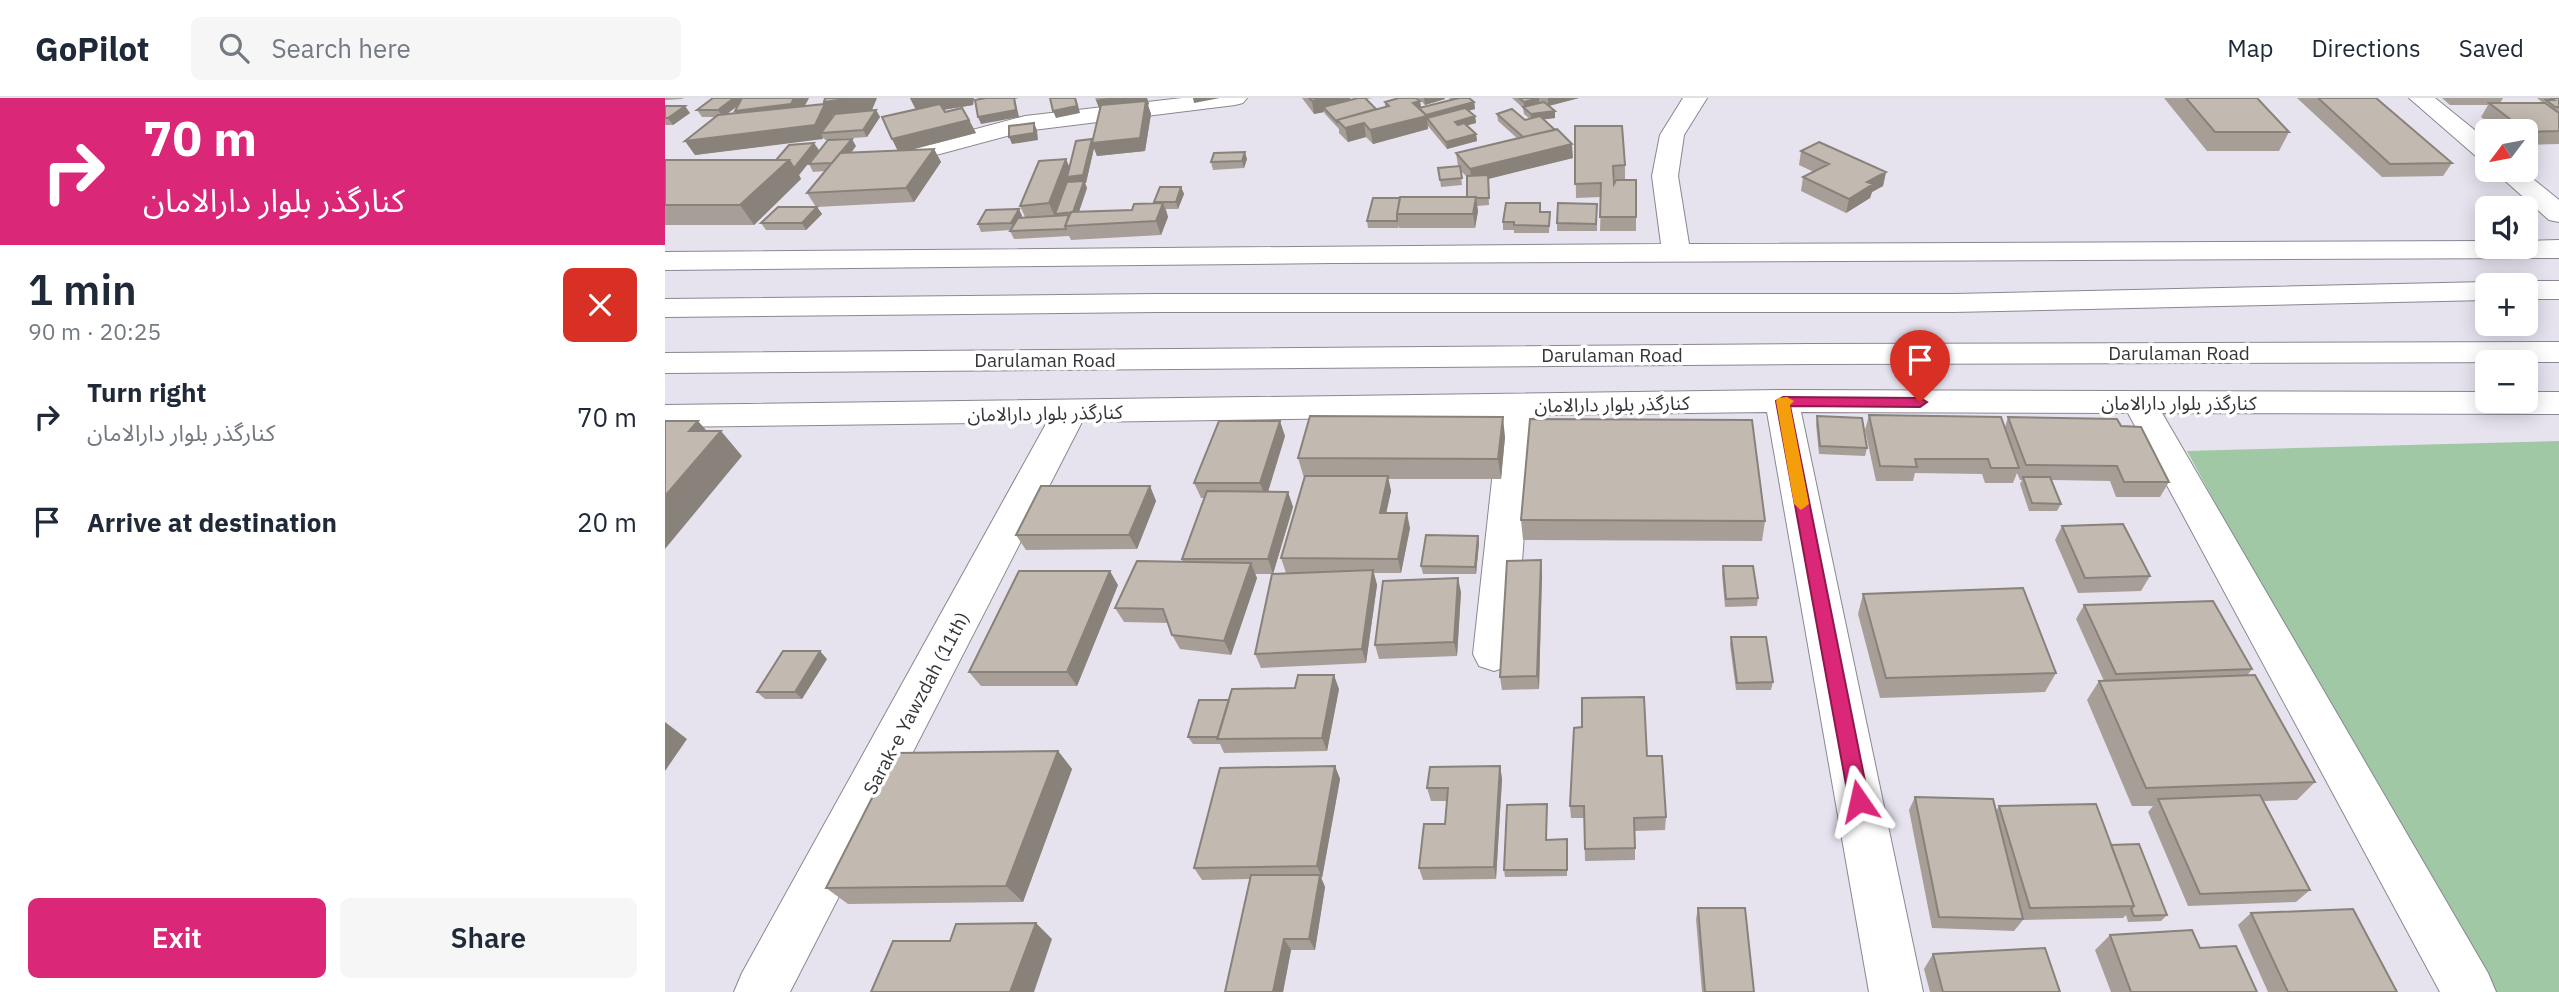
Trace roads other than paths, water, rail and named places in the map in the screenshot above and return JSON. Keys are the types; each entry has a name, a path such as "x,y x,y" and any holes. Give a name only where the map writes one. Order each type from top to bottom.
{"street":[{"path":"910,154 1001,128 1041,121 1064,121 1235,98"},
{"path":"2421,98 2475,143"},
{"path":"1676,253 1665,176 1672,135 1689,100"},
{"path":"2521,182 2559,214"},
{"path":"665,261 2559,249"},
{"path":"2538,290 2559,290"},
{"path":"665,308 1157,303 1954,303 2475,291"},
{"name":"Darulaman Road","path":"665,363 1810,354 2559,352"},
{"path":"1783,401 1896,992"},
{"name":"کنارگذر بلوار دارالامان","path":"665,416 1069,413 1783,401 2559,403"},
{"path":"2140,404 2469,992"},
{"path":"1494,654 1517,406"},
{"name":"Sarak-e Yawzdah (11th)","path":"761,992 1069,413"}]}
